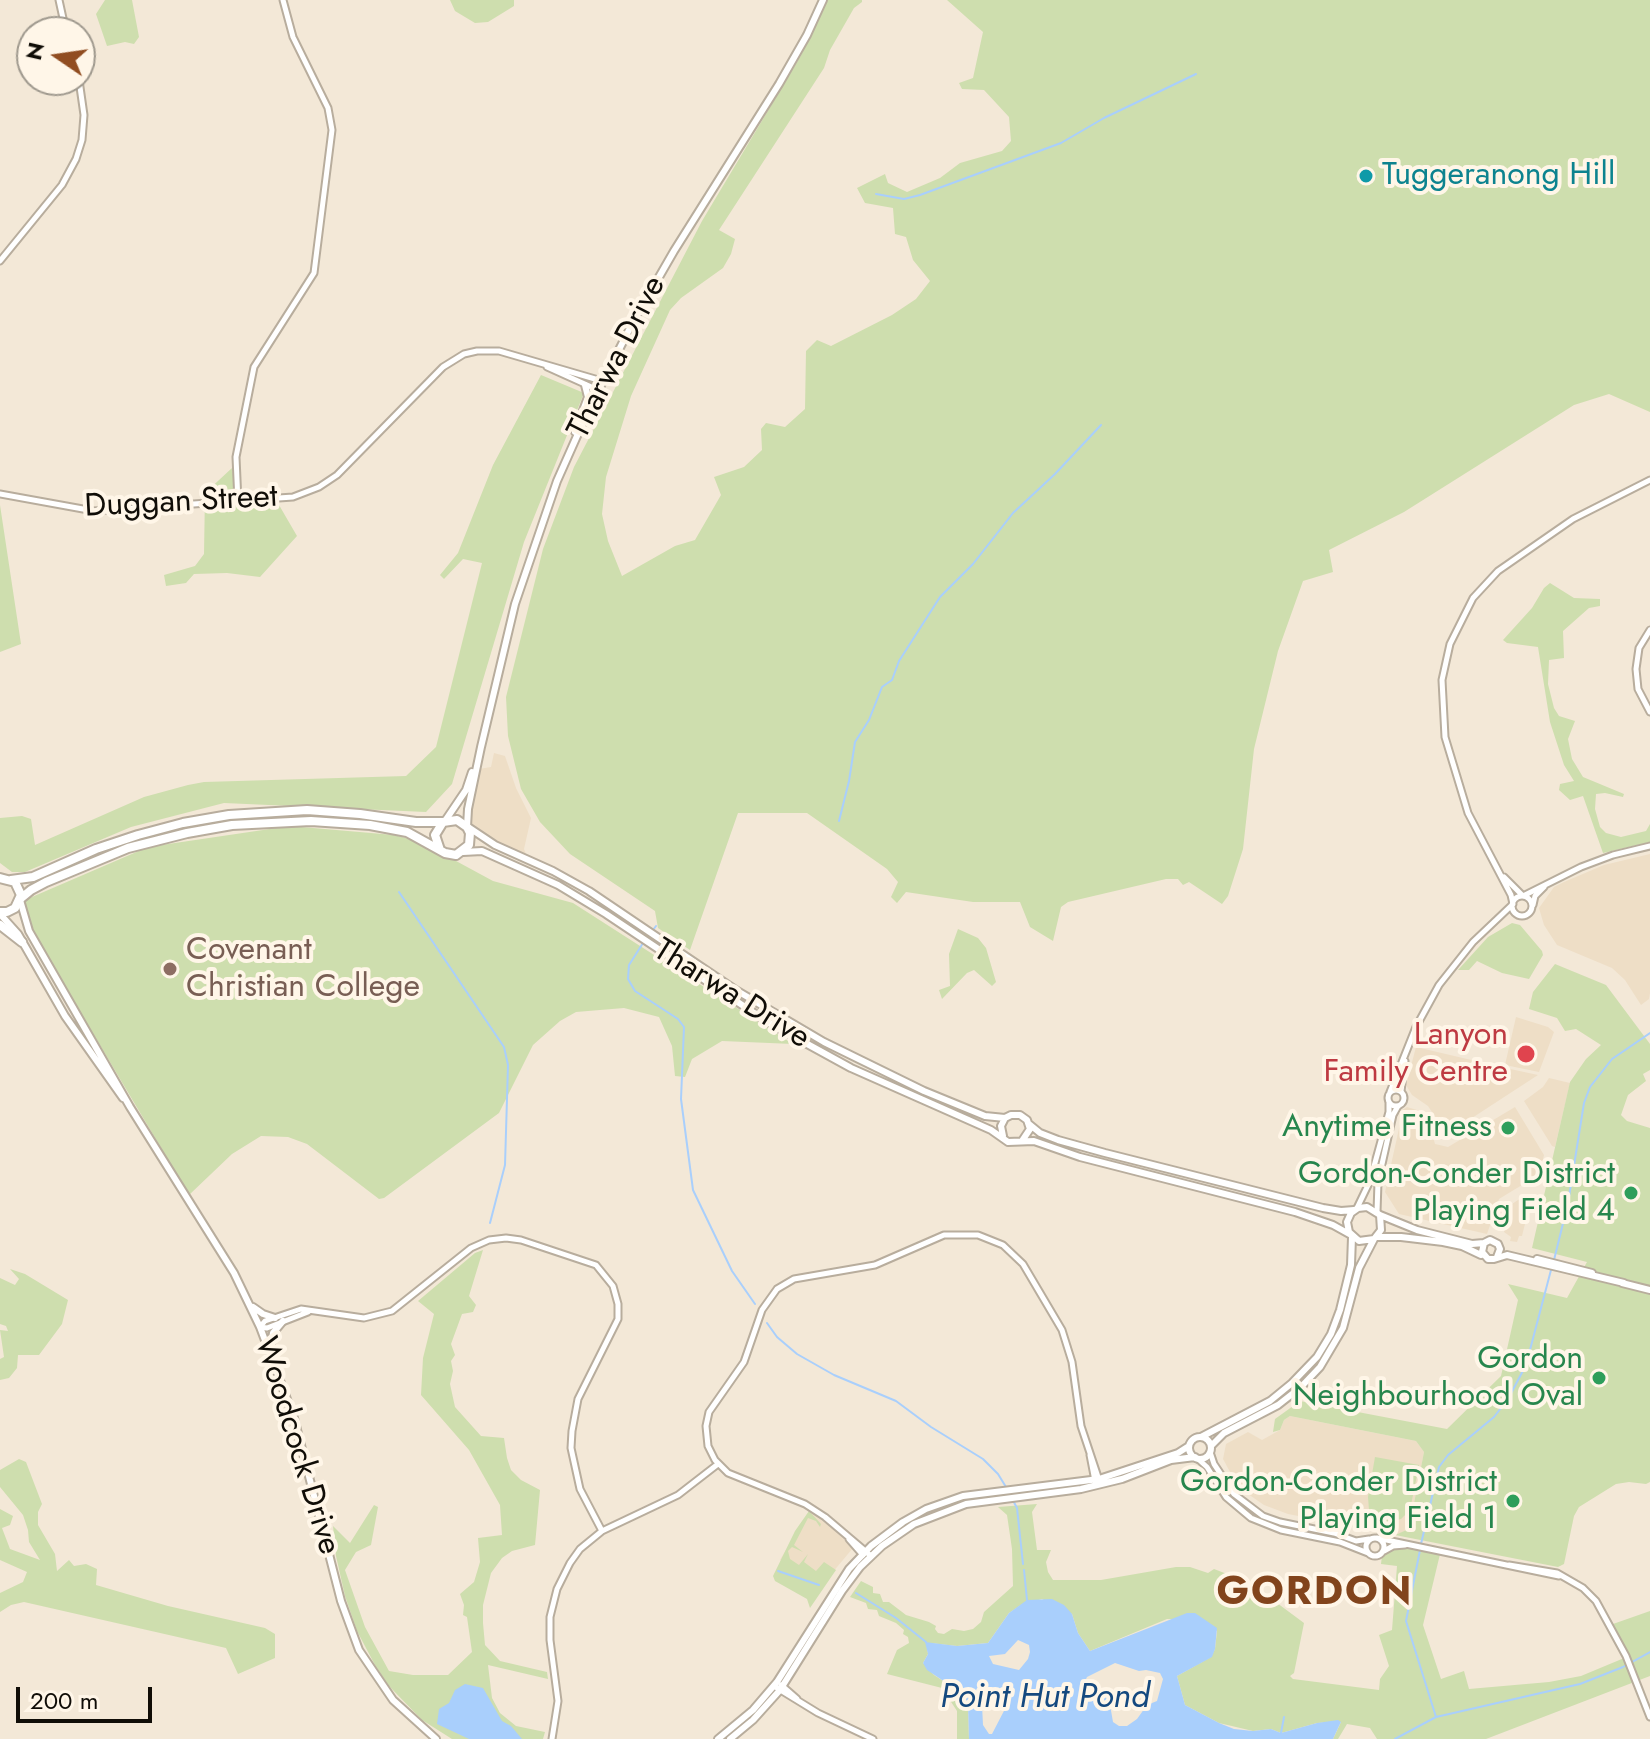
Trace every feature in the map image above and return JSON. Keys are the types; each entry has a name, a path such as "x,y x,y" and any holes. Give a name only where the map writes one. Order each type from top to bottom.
{"highway":[{"path":"0,878 33,877 110,844 183,823 276,811 360,814 416,822 457,820 468,827 471,839 461,853 450,855 407,832 359,824 263,822 187,833 100,859 41,885 20,900 11,911 0,913"},
{"path":"440,850 435,835 444,821"},
{"path":"11,880 18,886 20,900"},
{"path":"0,925 22,942"}],"main road":[{"name":"Tharwa Drive","path":"823,0 779,84 651,291 602,381 575,440 544,514 515,604 481,747 468,809 468,827 495,845 579,885 746,997 824,1042 924,1091 985,1116 1005,1118"},
{"path":"575,440 576,428 588,397 585,385"},
{"name":"Tharwa Drive","path":"444,821 466,790 481,747"},
{"name":"Tharwa Drive","path":"461,853 482,851 533,873 587,902 722,994 807,1045 873,1079 991,1130 1005,1139"},
{"path":"0,872 11,880"},
{"name":"Woodcock Drive","path":"20,900 29,931 130,1107 209,1232 260,1327 306,1458 348,1624 370,1669 407,1715 436,1739"},
{"name":"Woodcock Drive","path":"0,913 13,926 68,1021 130,1107"},
{"path":"1542,1262 1507,1255 1485,1257 1462,1246 1401,1237 1375,1238 1365,1242 1320,1220 1080,1157 1034,1141 1013,1143 1005,1139 1001,1126 1005,1118 1020,1115 1040,1133 1067,1142 1336,1211 1367,1207 1417,1230 1472,1244 1493,1240 1500,1246 1542,1262 1650,1290"},
{"path":"1022,1141 1029,1134 1029,1124"},
{"path":"866,1556 914,1524 966,1504 1097,1482 1171,1460 1206,1457 1218,1436 1280,1398 1317,1357 1334,1326 1351,1265 1352,1236 1347,1222 1355,1210"},
{"path":"730,1739 753,1720 866,1556 896,1526 926,1509 963,1496 1097,1482 1178,1453 1195,1438 1292,1395 1320,1367 1335,1344 1349,1311 1359,1268 1382,1227 1378,1214"},
{"path":"1484,1243 1481,1249 1485,1257"},
{"path":"1497,1257 1500,1246"},
{"path":"248,1301 263,1314 279,1319 270,1350"},
{"path":"1201,1437 1209,1441 1211,1449"},
{"path":"1189,1446 1196,1458"},
{"path":"718,1739 778,1686"}],"street":[{"path":"238,502 236,457 254,367 314,273 332,130 328,108 293,37 283,0"},
{"path":"0,261 62,185 76,159 82,140 84,115 81,96"},
{"name":"Duggan Street","path":"0,494 94,511 293,497 325,484 443,367 464,354 499,351 602,381"},
{"name":"Duggan Street","path":"546,367 598,390"},
{"path":"1520,916 1514,912 1498,870 1468,813 1445,737 1442,680 1456,628 1485,584 1516,557 1573,519 1650,480"},
{"path":"1650,630 1639,648 1636,669 1638,689 1650,712"},
{"path":"1355,1210 1370,1181 1390,1092 1427,1006 1446,975 1515,899 1606,858 1650,846"},
{"path":"1498,870 1523,896 1529,898 1532,906"},
{"path":"1492,925 1528,915 1535,896 1547,883"},
{"path":"1378,1214 1378,1182 1393,1115 1404,1100 1401,1092 1406,1052"},
{"path":"1390,1092 1401,1092"},
{"path":"1389,1103 1398,1106"},
{"path":"866,1556 849,1538 805,1504 732,1475 718,1464 710,1451 706,1436 708,1417 714,1404 744,1362 762,1310 777,1289 790,1280 875,1265 933,1238 955,1233 989,1238 1014,1254 1054,1314 1072,1359 1081,1426 1097,1482"},
{"path":"260,1327 267,1328 279,1319 312,1311 364,1318 392,1311 471,1248 500,1238 521,1240 580,1257 596,1265 613,1286 618,1319 581,1392 574,1414 571,1448 578,1482 602,1531"},
{"path":"1211,1449 1215,1465 1234,1494 1263,1516 1356,1541 1377,1538 1560,1576 1583,1588 1596,1601 1626,1656 1650,1717"},
{"path":"1196,1458 1207,1467 1226,1497 1251,1518 1281,1530 1340,1542 1377,1556 1393,1546 1410,1545"},
{"path":"552,1739 558,1701 550,1640 553,1603 570,1563 588,1541 602,1531 678,1495 718,1464"},
{"path":"1377,1538 1384,1544 1382,1553"},
{"path":"1368,1553 1369,1539"},
{"path":"778,1686 833,1721 873,1739"}],"shaded area":[{"path":"494,753 505,756 531,818 524,849 526,854 492,840 470,824 479,769 491,767"},
{"path":"1650,854 1650,993 1649,999 1641,1005 1625,980 1612,968 1557,945 1544,925 1539,908 1554,887 1564,882 1604,865"},
{"path":"1516,1017 1548,1027 1554,1032 1539,1072 1505,1065"},
{"path":"1416,1047 1538,1075 1452,1131 1444,1130 1428,1106 1412,1095 1406,1085"},
{"path":"1549,1078 1570,1083 1555,1147 1524,1101 1543,1087"},
{"path":"1407,1107 1421,1114 1435,1144 1448,1147 1515,1107 1544,1155 1540,1174 1499,1199 1487,1234 1399,1214 1385,1192 1400,1124 1399,1112"},
{"path":"1521,1198 1527,1216 1522,1236 1517,1242 1510,1241 1511,1237 1504,1232 1509,1206"},
{"path":"1290,1416 1416,1441 1424,1452 1409,1530 1395,1535 1288,1514 1264,1505 1248,1494 1235,1481 1223,1459 1226,1444 1248,1432 1262,1440 1280,1430 1284,1420"},
{"path":"809,1511 853,1548 832,1573 812,1576 780,1560"}],"green space":[{"path":"105,0 132,0 139,37 134,44 125,42 107,46 96,14"},
{"path":"450,0 514,0 514,6 488,22 475,23 455,11"},
{"path":"827,0 862,2 854,8 830,50 824,68 719,230 735,239 723,268 681,298 670,310 631,396 606,477 602,514 608,541 622,576 675,546 695,540 721,495 714,477 744,467 762,450 761,429 766,423 785,427 805,409 806,351 817,340 831,346 892,315 916,299 930,281 913,260 906,237 895,234 893,208 865,203 857,188 885,174 888,183 907,192 940,178 960,163 1002,151 1011,141 1009,117 984,90 962,89 959,83 973,78 983,32 947,0 1650,0 1650,412 1609,394 1574,405 1404,512 1329,550 1333,572 1303,581 1278,651 1254,749 1243,849 1228,896 1222,904 1189,882 1183,885 1178,879 1166,879 1068,902 1061,907 1053,941 1030,927 1020,902 973,902 906,892 897,903 891,897 898,882 887,869 807,813 738,813 690,950 658,928 655,911 570,854 540,822 521,789 508,736 506,697 543,549 574,467 702,221 800,57"},
{"path":"541,375 584,393 524,542 452,784 426,812 224,803 131,827 25,872 12,872 0,863 0,818 22,816 31,819 35,845 144,797 204,782 406,776 436,747 482,563 463,559 444,579 440,575 458,553 493,465"},
{"path":"232,468 238,509 279,505 297,536 260,577 227,573 194,574 186,583 166,586 164,575 195,566 204,554 205,493"},
{"path":"0,505 21,644 0,652"},
{"path":"1550,583 1574,598 1600,599 1600,606 1589,608 1563,631 1564,658 1549,660 1548,684 1554,708 1559,716 1575,721 1568,739 1572,759 1583,777 1624,794 1623,797 1596,794 1595,809 1600,827 1606,833 1621,837 1646,831 1650,824 1650,842 1603,853 1583,796 1570,800 1559,790 1560,784 1574,781 1564,765 1550,722 1538,647 1503,640"},
{"path":"290,826 394,835 421,842 493,881 573,903 793,1044 722,1041 692,1059 685,1077 675,1076 672,1046 659,1017 624,1008 576,1012 560,1021 533,1045 499,1113 384,1198 379,1199 307,1144 288,1137 261,1136 232,1154 189,1195 41,946 29,923 25,900 148,847"},
{"path":"1512,923 1520,925 1542,951 1543,955 1529,979 1502,973 1477,961 1469,970 1458,970 1488,937"},
{"path":"958,929 978,938 986,948 996,982 992,986 974,970 967,973 942,999 939,990 950,986 949,954"},
{"path":"1555,964 1606,985 1650,1044 1650,1070 1643,1074 1646,1081 1628,1095 1621,1115 1627,1121 1650,1128 1650,1482 1616,1484 1579,1507 1574,1516 1564,1564 1558,1567 1395,1535 1409,1529 1424,1452 1416,1441 1290,1416 1284,1420 1280,1430 1273,1432 1275,1419 1300,1401 1447,1429 1501,1376 1518,1300 1508,1284 1567,1298 1587,1262 1532,1248 1570,1082 1586,1059 1601,1045 1576,1029 1565,1031 1557,1018 1529,1009 1533,992"},
{"path":"483,1250 469,1296 476,1305 473,1312 462,1314 451,1344 455,1355 451,1361 453,1371 450,1384 455,1407 481,1436 504,1438 511,1470 521,1480 540,1490 535,1545 512,1551 502,1558 491,1573 483,1605 483,1623 485,1645 500,1661 547,1672 548,1679 488,1665 492,1698 500,1713 516,1726 545,1732 543,1739 452,1739 422,1720 389,1686 357,1631 336,1556 333,1526 350,1543 374,1505 378,1507 371,1545 356,1552 345,1570 365,1627 389,1671 448,1675 472,1652 460,1594 474,1582 480,1562 478,1538 502,1535 500,1505 469,1450 421,1395 423,1358 434,1314 418,1301 475,1253"},
{"path":"10,1269 25,1274 68,1300 62,1324 39,1355 18,1355 17,1368 9,1378 0,1380 0,1359 4,1357 0,1330 8,1331 6,1326 0,1324 0,1278 15,1285 19,1279"},
{"path":"1375,1457 1419,1465 1410,1510 1401,1519 1379,1520 1369,1510 1368,1497"},
{"path":"19,1459 26,1462 42,1504 38,1512 38,1525 55,1554 57,1571 69,1560 74,1566 86,1564 97,1569 96,1585 168,1606 265,1628 275,1634 275,1658 238,1674 226,1648 24,1602 0,1612 0,1593 23,1582 27,1572 0,1560 0,1509 13,1516 10,1525 2,1528 10,1549 40,1560 29,1542 23,1515 0,1487 0,1470"},
{"path":"1037,1504 1032,1512 1037,1550 1051,1550 1046,1562 1053,1580 1101,1580 1176,1567 1190,1567 1208,1573 1214,1569 1240,1579 1273,1600 1304,1623 1294,1673 1290,1676 1293,1679 1379,1690 1380,1679 1389,1666 1379,1635 1392,1630 1397,1566 1381,1564 1384,1539 1441,1550 1423,1625 1441,1679 1464,1671 1469,1689 1581,1676 1629,1656 1613,1624 1650,1611 1650,1676 1486,1739 1377,1739 1370,1728 1347,1724 1338,1739 1333,1739 1341,1722 1317,1723 1281,1733 1271,1729 1253,1731 1219,1723 1185,1705 1177,1676 1211,1657 1215,1649 1217,1631 1204,1620 1167,1619 1090,1651 1078,1633 1072,1614 1042,1599 1021,1605 1009,1613 988,1643 957,1646 930,1643 927,1646 928,1654 923,1663 934,1675 957,1690 968,1705 969,1739 957,1739 957,1711 942,1688 887,1674 897,1650 909,1643 904,1630 879,1616 877,1610 868,1609 866,1603 850,1597 861,1581 873,1587 873,1593 880,1594 883,1602 889,1602 906,1615 929,1622 936,1626 938,1633 973,1629 981,1622 984,1612 1013,1586 1007,1515 998,1507"},
{"path":"809,1511 821,1524 820,1527 808,1518 794,1545 803,1552 792,1547 788,1551 790,1559 799,1565 808,1554 804,1562 816,1571 824,1562 836,1570 810,1608 807,1599 775,1581 773,1576 795,1531"}],"water":[{"name":"Point Hut Pond","path":"1052,1599 1064,1605 1072,1614 1078,1633 1090,1651 1187,1613 1195,1613 1217,1628 1215,1649 1212,1657 1177,1676 1185,1705 1234,1729 1271,1729 1281,1733 1317,1723 1341,1722 1333,1739 969,1739 968,1705 957,1690 927,1670 923,1663 928,1654 925,1642 957,1646 988,1643 1009,1613 1027,1600","holes":["1018,1640 1029,1645 1030,1652 1019,1670 993,1664 989,1656 1005,1654","1115,1663 1139,1671 1160,1673 1163,1679 1157,1701 1147,1705 1137,1719 1127,1726 1119,1726 1113,1722 1109,1699 1104,1695 1087,1693 1082,1688 1087,1677","988,1687 1006,1707 992,1734 983,1725 979,1689"]},
{"path":"465,1684 483,1688 502,1721 522,1739 469,1739 437,1724 439,1709 449,1703 455,1690"}],"waterway":[{"path":"876,194 904,199 920,195 1061,143 1104,118 1196,74"},
{"path":"839,821 855,742 869,720 882,687 892,680 899,661 940,597 973,564 1013,513 1101,425"},
{"path":"399,892 504,1047 508,1065 505,1165 490,1223"},
{"path":"647,938 656,926"},
{"path":"643,943 629,965 628,979 635,991 678,1019 684,1027 681,1099 693,1190 732,1271 755,1304"},
{"path":"1554,1260 1568,1203 1584,1103 1590,1087 1612,1059 1650,1033"},
{"path":"1421,1544 1439,1467 1448,1455 1494,1417 1508,1399 1526,1365 1551,1270"},
{"path":"767,1323 777,1337 797,1354 834,1375 896,1401 983,1459 1006,1487"},
{"path":"1009,1493 1017,1508 1023,1564"},
{"path":"1395,1739 1436,1717 1406,1621 1420,1550"},
{"path":"1024,1570 1027,1600"},
{"path":"778,1571 819,1585"},
{"path":"856,1593 896,1618 926,1642"},
{"path":"1436,1717 1580,1684 1623,1667 1650,1652"},
{"path":"1281,1733 1284,1717"}],"place":[{"name":"Tuggeranong Hill","path":"1366,176"},
{"name":"Covenant Christian College","path":"170,969"},
{"name":"Lanyon Family Centre","path":"1526,1054"},
{"name":"Anytime Fitness","path":"1508,1128"},
{"name":"Gordon-Conder District Playing Field 4","path":"1631,1193"},
{"name":"Gordon Neighbourhood Oval","path":"1599,1378"},
{"name":"Gordon-Conder District Playing Field 1","path":"1513,1501"}],"district":[{"name":"GORDON","path":"1315,1594"}]}
